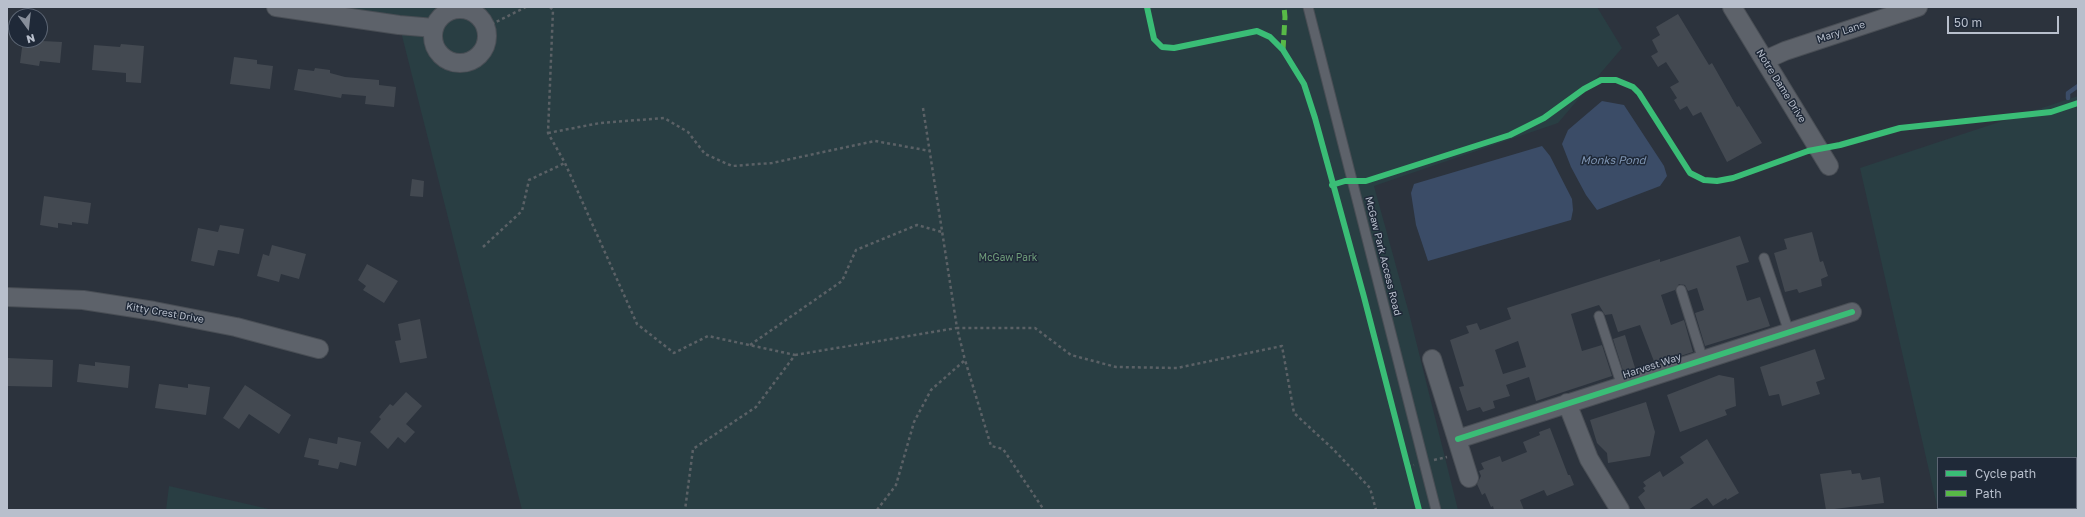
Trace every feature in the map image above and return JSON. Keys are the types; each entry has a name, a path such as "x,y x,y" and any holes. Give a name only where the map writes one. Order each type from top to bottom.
{"street":[{"path":"276,7 399,25 434,28"},
{"name":"Notre Dame Drive","path":"1732,7 1829,166"},
{"name":"Mary Lane","path":"1765,60 1784,51 1918,7"},
{"path":"460,8 476,14 486,27 488,36 482,54 475,60 456,64 448,61 440,55 434,42 434,28 444,14 460,8"},
{"name":"Kitty Crest Drive","path":"7,297 83,300 154,310 236,327 319,349"},
{"name":"Harvest Way","path":"1460,446 1567,403 1852,312"},
{"path":"1432,359 1469,478"},
{"path":"1567,403 1589,459 1620,510"}],"lane":[{"name":"McGaw Park Access Road","path":"1308,7 1436,510"},
{"path":"1764,258 1789,332"},
{"path":"1681,290 1703,360"},
{"path":"1599,316 1622,386"}],"path":[{"path":"486,27 526,7"},
{"path":"550,7 553,10 548,133 565,163 637,324 674,353 708,336 795,356 957,328 1035,328 1071,355 1116,368 1177,368 1282,346 1294,412 1333,449 1370,488 1376,510"},
{"path":"923,108 957,328 965,360 991,446 1003,449 1044,510"},
{"path":"548,133 600,123 664,118 688,132 705,154 732,166 772,163 875,141 930,151"},
{"path":"483,247 522,211 529,180 565,163"},
{"path":"750,345 842,281 856,250 917,225 942,232"},
{"path":"684,510 693,449 756,407 795,356"},
{"path":"877,510 896,485 914,422 931,390 965,360"},
{"path":"1408,467 1424,463 1460,446"}],"green space":[{"name":"McGaw Park","path":"338,7 1597,7 1622,48 1558,123 1374,186 1410,317 1458,510 522,510 397,16"},
{"path":"2078,96 2078,510 1938,509 2077,509 2077,457 1937,457 1937,506 1860,168"},
{"path":"169,486 273,510 166,510"}],"water":[{"name":"Monks Pond","path":"1602,101 1624,105 1664,166 1667,176 1660,186 1597,210 1586,195 1571,167 1562,144 1568,130"},
{"path":"1542,146 1550,156 1572,199 1573,210 1571,220 1428,261 1416,225 1411,193 1414,184"}],"building":[{"path":"1678,14 1709,65 1712,63 1737,107 1739,106 1762,143 1727,162 1701,112 1693,116 1687,106 1680,110 1674,100 1677,98 1670,87 1679,82 1666,62 1658,67 1651,56 1658,52 1652,40 1660,35 1656,27"},
{"path":"48,41 62,42 60,63 40,61 39,66 20,63 22,48 48,48"},
{"path":"121,44 144,46 141,83 126,82 126,73 92,70 94,45 120,47"},
{"path":"234,57 257,60 257,64 273,66 270,89 230,84"},
{"path":"315,68 330,70 330,73 345,77 379,80 379,85 396,87 394,107 365,104 366,96 342,94 341,98 294,90 298,69 314,71"},
{"path":"412,179 424,181 423,197 410,196"},
{"path":"44,196 91,203 88,224 72,222 72,225 58,223 58,228 40,225"},
{"path":"220,225 244,229 239,254 218,250 214,266 191,261 198,228 218,232"},
{"path":"1812,232 1820,262 1823,261 1828,276 1821,279 1822,286 1799,293 1797,289 1785,292 1774,253 1787,249 1784,239"},
{"path":"1740,236 1749,262 1736,266 1747,301 1760,297 1770,326 1705,346 1695,313 1704,310 1697,288 1688,291 1685,285 1679,284 1675,290 1661,295 1671,325 1684,320 1693,352 1655,364 1640,325 1618,332 1612,314 1605,315 1599,305 1571,314 1582,351 1602,345 1612,376 1536,401 1529,377 1506,385 1510,396 1493,401 1495,408 1483,412 1480,407 1467,411 1459,387 1464,386 1450,340 1469,333 1466,326 1477,323 1480,330 1511,319 1507,308 1660,259 1660,262","holes":["1518,341 1526,367 1503,374 1495,350"]},
{"path":"272,245 306,254 299,279 281,274 279,282 257,276 263,254 269,256"},
{"path":"367,264 398,281 384,303 363,290 366,286 358,280"},
{"path":"420,319 427,358 400,363 395,341 401,340 398,324"},
{"path":"1625,335 1636,371 1624,374 1613,339"},
{"path":"1815,349 1825,379 1816,382 1820,394 1782,406 1779,394 1769,396 1760,367"},
{"path":"8,358 53,360 52,387 7,386"},
{"path":"95,362 130,366 128,388 77,382 79,364 95,366"},
{"path":"1719,375 1734,378 1736,406 1725,410 1727,415 1680,432 1667,395"},
{"path":"159,384 188,388 188,384 210,387 206,415 155,408"},
{"path":"245,385 291,415 279,434 249,414 239,429 223,418"},
{"path":"406,392 422,406 406,424 415,432 405,443 398,437 388,449 370,432 381,419 379,417 390,404 393,406"},
{"path":"1646,402 1655,432 1650,456 1608,463 1607,453 1597,443 1590,420"},
{"path":"1550,428 1568,475 1570,475 1574,485 1547,496 1544,490 1520,500 1524,510 1494,510 1493,506 1491,507 1485,493 1482,495 1477,484 1481,476 1479,471 1484,469 1481,463 1500,456 1502,462 1527,452 1523,442 1540,435 1539,432"},
{"path":"338,437 361,442 356,466 340,462 338,469 318,465 319,460 304,457 309,438 337,444"},
{"path":"1707,439 1739,493 1727,500 1726,498 1713,506 1707,498 1688,510 1646,510 1638,497 1645,491 1643,488 1646,486 1643,482 1660,471 1663,477 1684,463 1680,457"},
{"path":"1851,470 1852,474 1860,473 1862,480 1880,477 1884,503 1826,510 1820,474"}],"waterway":[{"path":"2068,98 2068,93 2078,86"}],"marked path":[{"path":"1283,50 1285,17 1284,7"}],"cycle path":[{"path":"1147,7 1154,39 1162,47 1174,48 1257,31 1270,37 1283,50 1304,84 1315,118 1364,297 1419,510"},
{"path":"1332,185 1345,181 1366,181 1510,135 1544,118 1584,89 1601,80 1616,80 1633,87 1639,93 1690,173 1704,180 1717,181 1733,178 1808,151 1840,145 1900,128 2051,112 2078,103"},
{"path":"1458,439 1852,312"}]}
